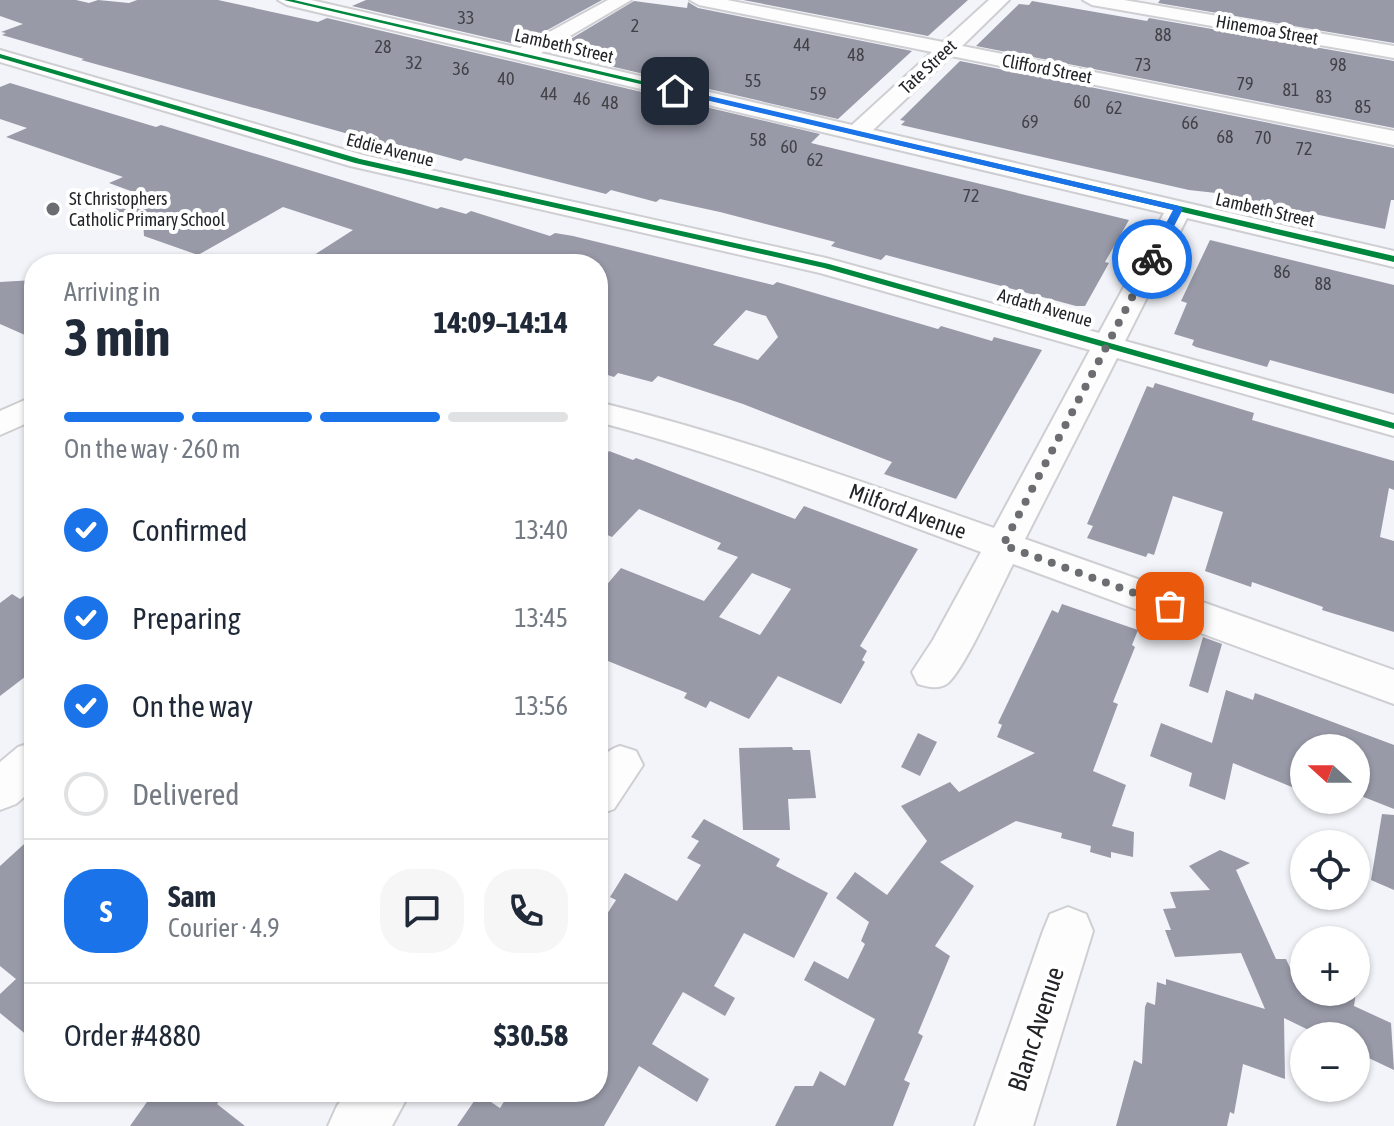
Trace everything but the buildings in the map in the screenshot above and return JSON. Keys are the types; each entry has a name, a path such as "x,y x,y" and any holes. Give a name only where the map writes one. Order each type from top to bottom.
{"street":[{"name":"Lambeth Street","path":"287,0 1394,259"},
{"path":"523,55 622,0"},
{"name":"Clifford Street","path":"699,0 1394,138"},
{"name":"Tate Street","path":"857,133 1000,0"},
{"name":"Hinemoa Street","path":"1092,0 1394,52"},
{"name":"Eddie Avenue","path":"0,56 386,169 777,255"},
{"path":"933,672 948,651 1179,209"},
{"name":"Ardath Avenue","path":"777,255 1394,426"},
{"name":"Milford Avenue","path":"608,415 673,431 785,467 1394,687"},
{"path":"0,790 24,770"},
{"name":"Blanc Avenue","path":"1004,1126 1068,931"},
{"path":"357,1126 375,1102"}],"cycle path":[{"path":"287,0 1394,259"},
{"path":"0,56 358,161 826,266 1394,426"}],"way so far":[{"path":"1152,259 1003,545 1170,606"}],"place":[{"name":"St Christophers Catholic Primary School","path":"53,209"}],"route":[{"path":"675,91 1179,209 1152,259"}]}
